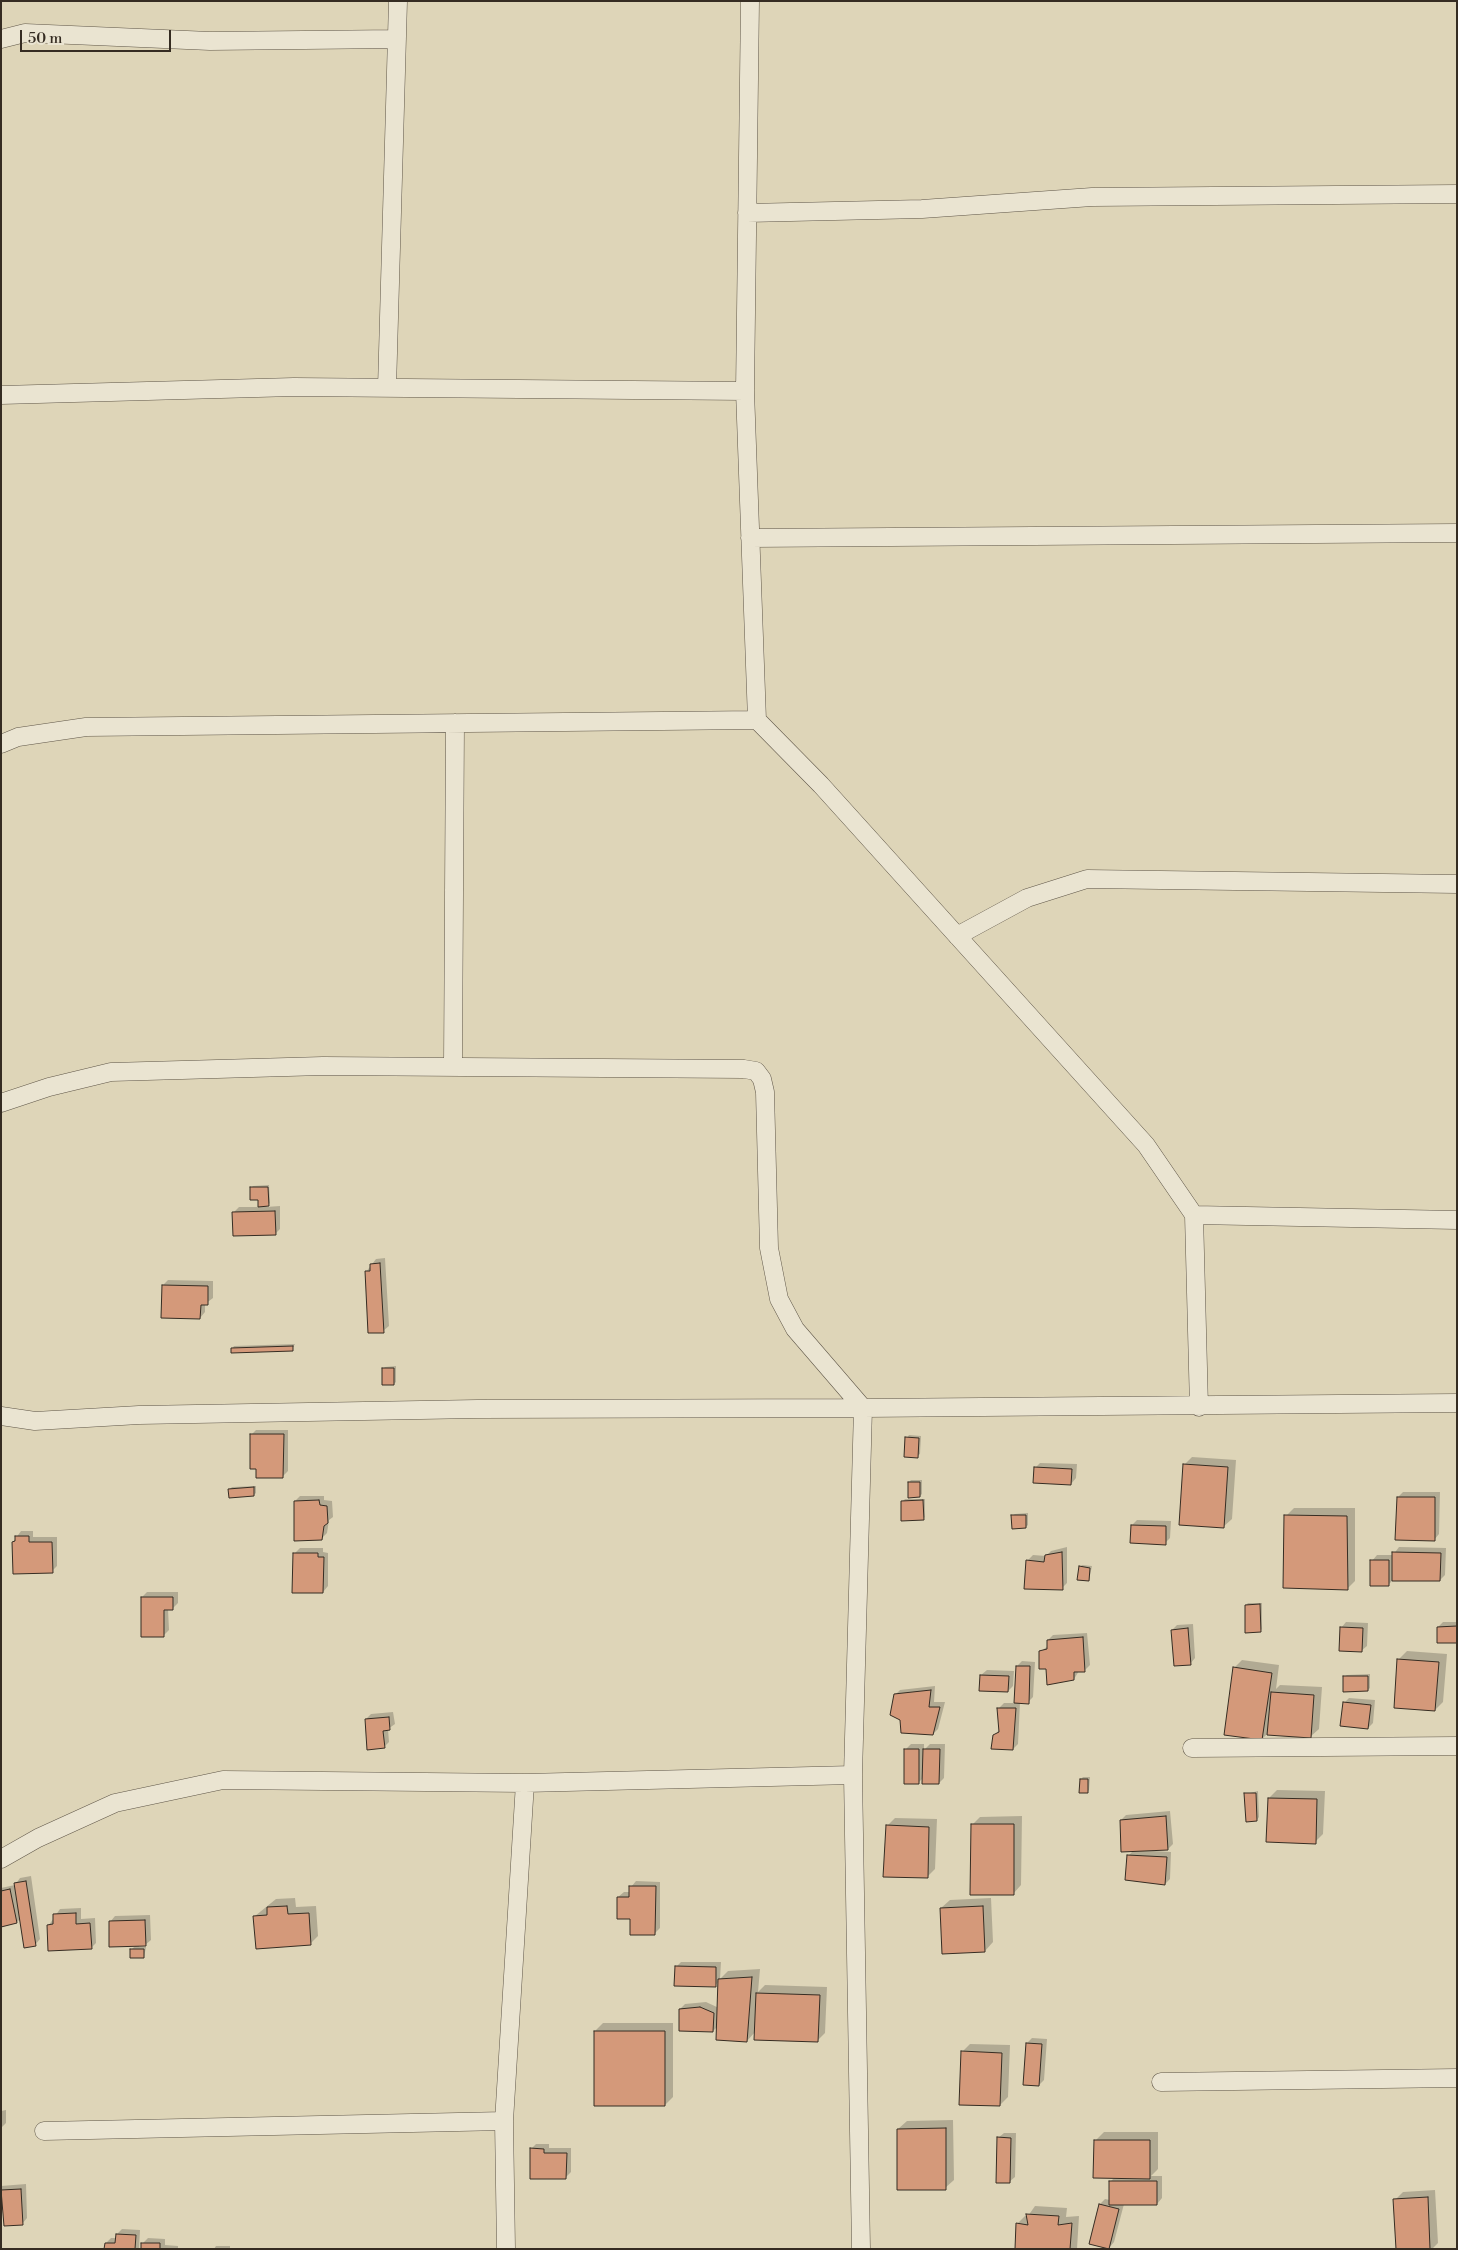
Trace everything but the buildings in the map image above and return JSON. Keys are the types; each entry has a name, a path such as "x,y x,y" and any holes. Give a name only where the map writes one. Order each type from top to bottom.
{"street":[{"path":"387,388 398,1"},
{"path":"750,1 745,391 757,720 821,785 1146,1145 1194,1214 1199,1407"},
{"path":"1,39 25,33 210,41 397,39"},
{"path":"748,213 922,209 1092,198 1457,194"},
{"path":"1,395 294,387 745,391"},
{"path":"750,538 1457,533"},
{"path":"1,744 18,738 86,727 757,720"},
{"path":"453,1066 454,723"},
{"path":"957,936 1027,898 1087,879 1457,884"},
{"path":"1,1103 49,1087 111,1072 323,1066 744,1069 756,1072 762,1079 765,1092 769,1248 778,1299 795,1329 863,1408 853,1775 861,2249"},
{"path":"1194,1214 1457,1220"},
{"path":"1,1416 35,1421 139,1415 457,1410 1199,1407 1457,1403"},
{"path":"1192,1748 1457,1746"},
{"path":"1,1859 38,1838 115,1803 223,1780 525,1784 853,1775"},
{"path":"506,2249 504,2121 525,1784"},
{"path":"1160,2082 1457,2078"},
{"path":"44,2131 504,2121"}]}
